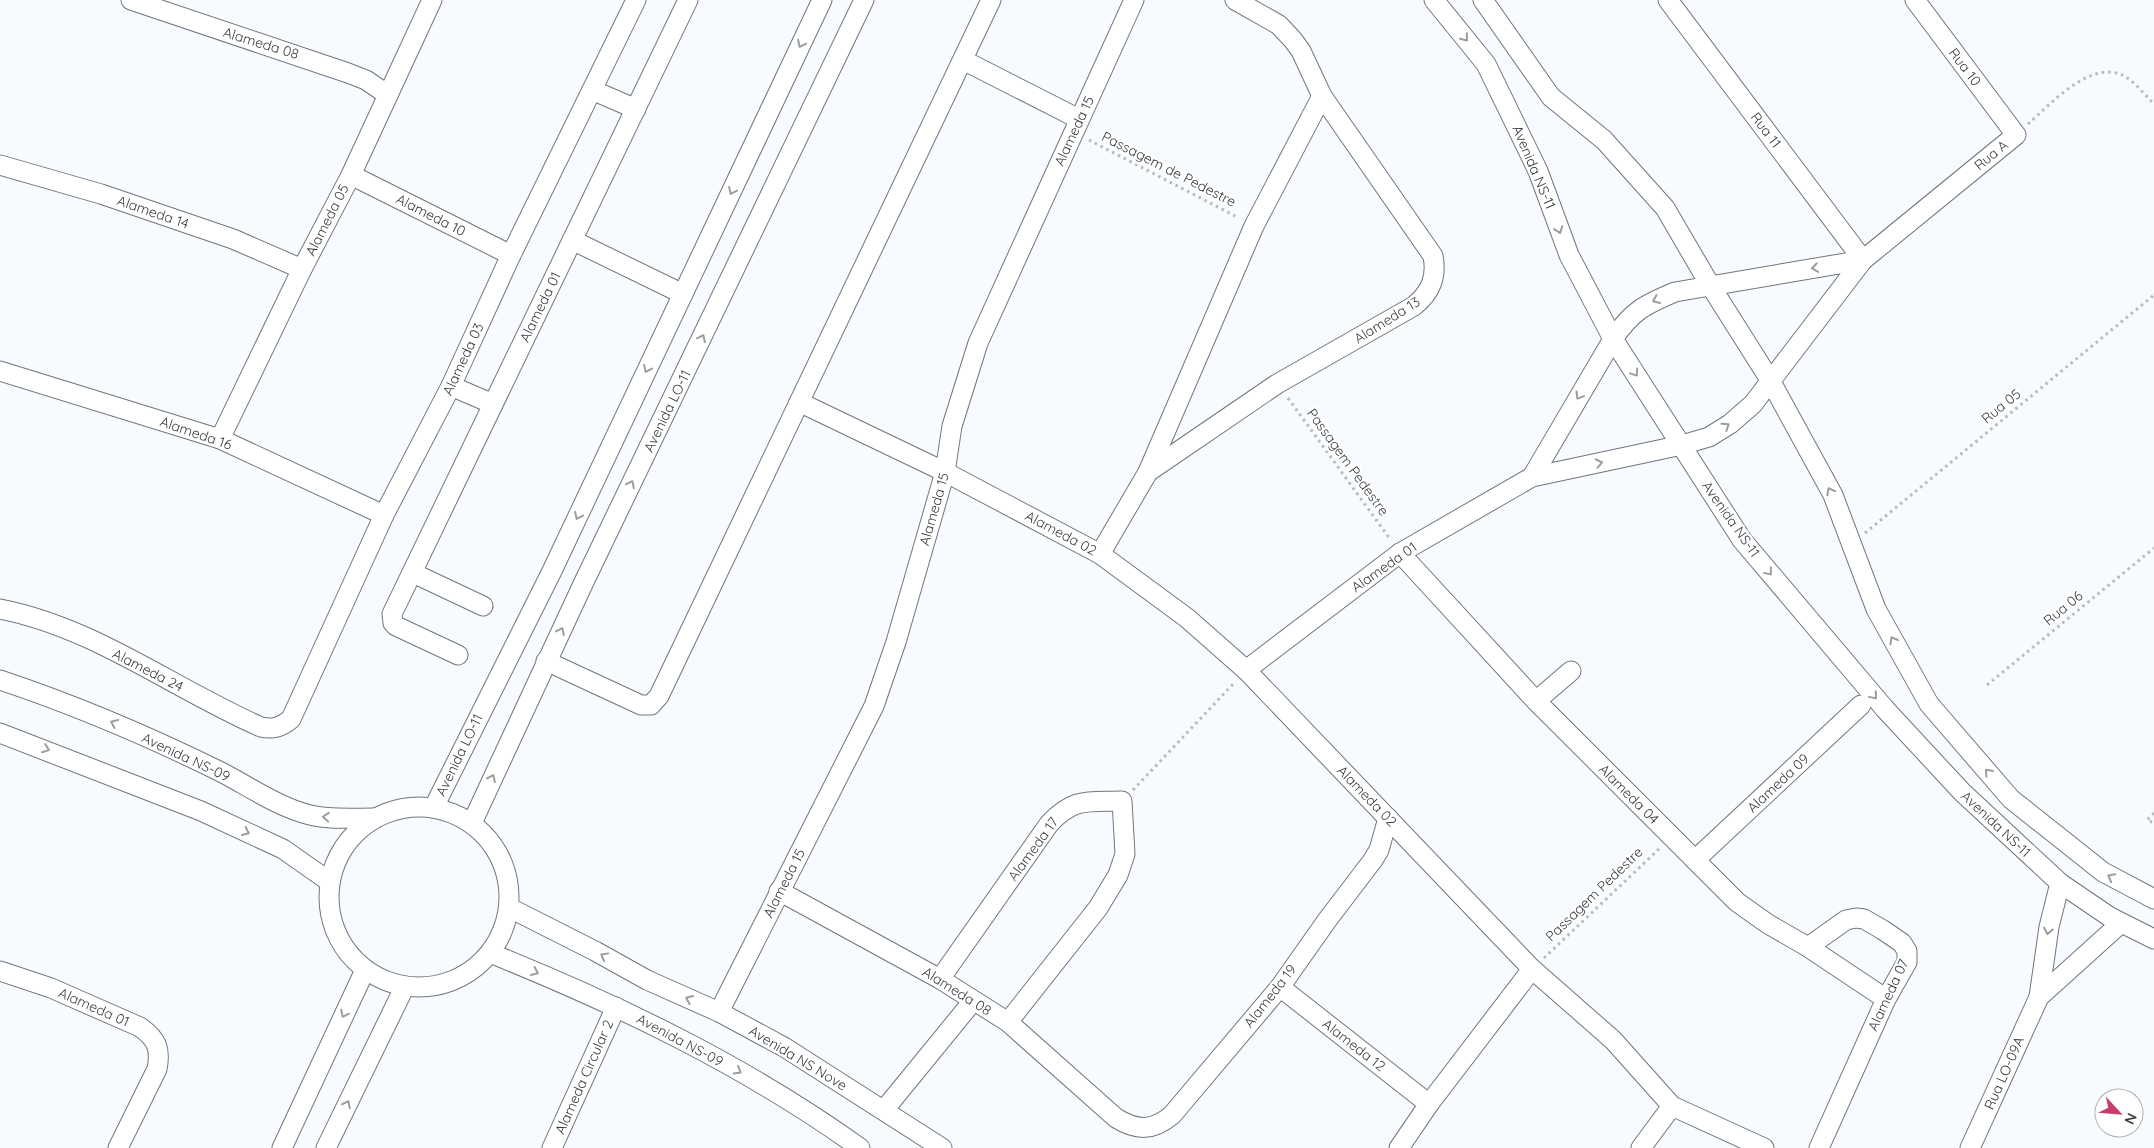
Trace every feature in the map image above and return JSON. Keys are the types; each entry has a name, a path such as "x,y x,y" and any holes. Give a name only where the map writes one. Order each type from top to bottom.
{"street":[{"name":"Alameda 08","path":"131,0 348,72 366,80 388,95"},
{"name":"Alameda 05","path":"220,439 302,269 350,175 432,0"},
{"name":"Alameda 03","path":"291,719 384,515 451,386 511,255 636,0"},
{"name":"Alameda 01","path":"458,655 396,626 393,622 392,614 688,0"},
{"name":"Avenida LO-11","path":"434,807 551,573 822,0"},
{"name":"Avenida LO-11","path":"472,822 546,661 864,0"},
{"path":"546,661 641,705 651,705 663,687 991,0"},
{"name":"Alameda 15","path":"719,1012 874,706 896,642 945,472 952,426 978,343 1134,0"},
{"name":"Alameda 13","path":"1148,472 1277,384 1414,306 1430,290 1435,278 1433,256 1322,96 1301,51 1293,40 1278,26 1235,0"},
{"name":"Avenida NS-11","path":"1434,0 1486,64 1538,171 1569,255 1613,339 1742,540 1885,709 1962,792 2060,884 2121,923 2154,939"},
{"name":"Avenida NS-11","path":"1483,0 1551,97 1604,140 1664,208 1770,380 1833,496 1876,609 1929,704 2011,799 2103,872 2154,900"},
{"name":"Rua 11","path":"1668,0 1863,260"},
{"name":"Rua 10","path":"1915,0 2016,134"},
{"path":"962,60 1076,125"},
{"path":"592,90 636,108"},
{"name":"Alameda 13","path":"1100,554 1148,472 1254,226 1322,96"},
{"name":"Rua A","path":"1532,477 1682,446 1709,437 1730,424 1753,404 1863,260 2016,134"},
{"name":"Alameda 14","path":"0,165 101,194 232,239 302,269"},
{"name":"Alameda 10","path":"350,175 511,255"},
{"path":"572,240 683,294"},
{"path":"1532,477 1613,339 1627,319 1650,302 1675,292 1710,285 1863,260"},
{"name":"Alameda 16","path":"0,371 220,439 384,515"},
{"path":"451,386 493,404"},
{"name":"Alameda 02","path":"800,402 945,472 1100,554 1188,618 1246,670 1532,969 1613,1040 1672,1106 1764,1148"},
{"name":"Alameda 01","path":"1246,670 1400,553 1532,477"},
{"name":"Alameda 04","path":"1400,553 1536,701 1737,902 1768,924 1808,947 1886,999"},
{"path":"413,573 483,606"},
{"name":"Alameda 24","path":"0,609 25,614 64,629 261,727 277,727 291,719"},
{"path":"1536,701 1572,671"},
{"name":"Avenida NS-09","path":"0,680 99,716 220,772 276,802 309,815 338,818 374,818"},
{"name":"Alameda 09","path":"1695,860 1861,705"},
{"path":"0,732 202,811 283,849 330,882"},
{"path":"1008,1022 1098,908 1118,875 1125,854 1122,801"},
{"name":"Alameda 17","path":"940,979 1049,824 1059,813 1076,803 1122,801"},
{"path":"403,807 434,807 447,810 472,822 491,842 504,865 510,908 500,937 490,953 466,974 436,986 405,986 384,981 365,970 347,953 335,931 329,907 330,882 341,851 350,837 374,818 403,807"},
{"name":"Alameda 19","path":"1116,1118 1129,1126 1139,1128 1163,1123 1172,1115 1280,987 1373,860 1379,850 1388,818"},
{"name":"Rua LO-09A","path":"1970,1148 2038,997 2049,927 2060,884"},
{"name":"Alameda 08","path":"779,891 940,979 1008,1022 1116,1118"},
{"name":"Avenida NS Nove","path":"510,908 647,980 719,1012 784,1047 942,1148"},
{"name":"Alameda 07","path":"1808,947 1846,920 1864,919 1902,943 1907,951 1907,962 1886,999 1819,1148"},
{"name":"Rua LO-09A","path":"2038,997 2121,923"},
{"name":"Avenida NS-09","path":"490,953 616,1007 709,1055 765,1087 860,1148"},
{"path":"1399,1148 1429,1104 1532,969"},
{"path":"282,1148 365,970"},
{"name":"Alameda 01","path":"0,971 51,988 140,1027 152,1035 158,1045 160,1055 157,1069 118,1148"},
{"path":"326,1148 405,986"},
{"name":"Alameda 12","path":"1280,987 1429,1104"},
{"path":"884,1110 973,1001"},
{"name":"Alameda Circular 2","path":"552,1148 616,1007"},
{"path":"1641,1148 1672,1106"}],"path":[{"name":"Rua A","path":"2016,134 2068,89 2089,75 2110,72 2128,78 2154,104"},
{"name":"Passagem de Pedestre","path":"1076,125 1254,226"},
{"name":"Rua 05","path":"1862,535 2154,295"},
{"name":"Passagem Pedestre","path":"1277,384 1400,553"},
{"name":"Rua 06","path":"1987,685 2154,548"},
{"path":"1122,801 1246,670"},
{"path":"2154,813 2147,820 2154,823"},
{"name":"Passagem Pedestre","path":"1532,969 1672,836"}]}
